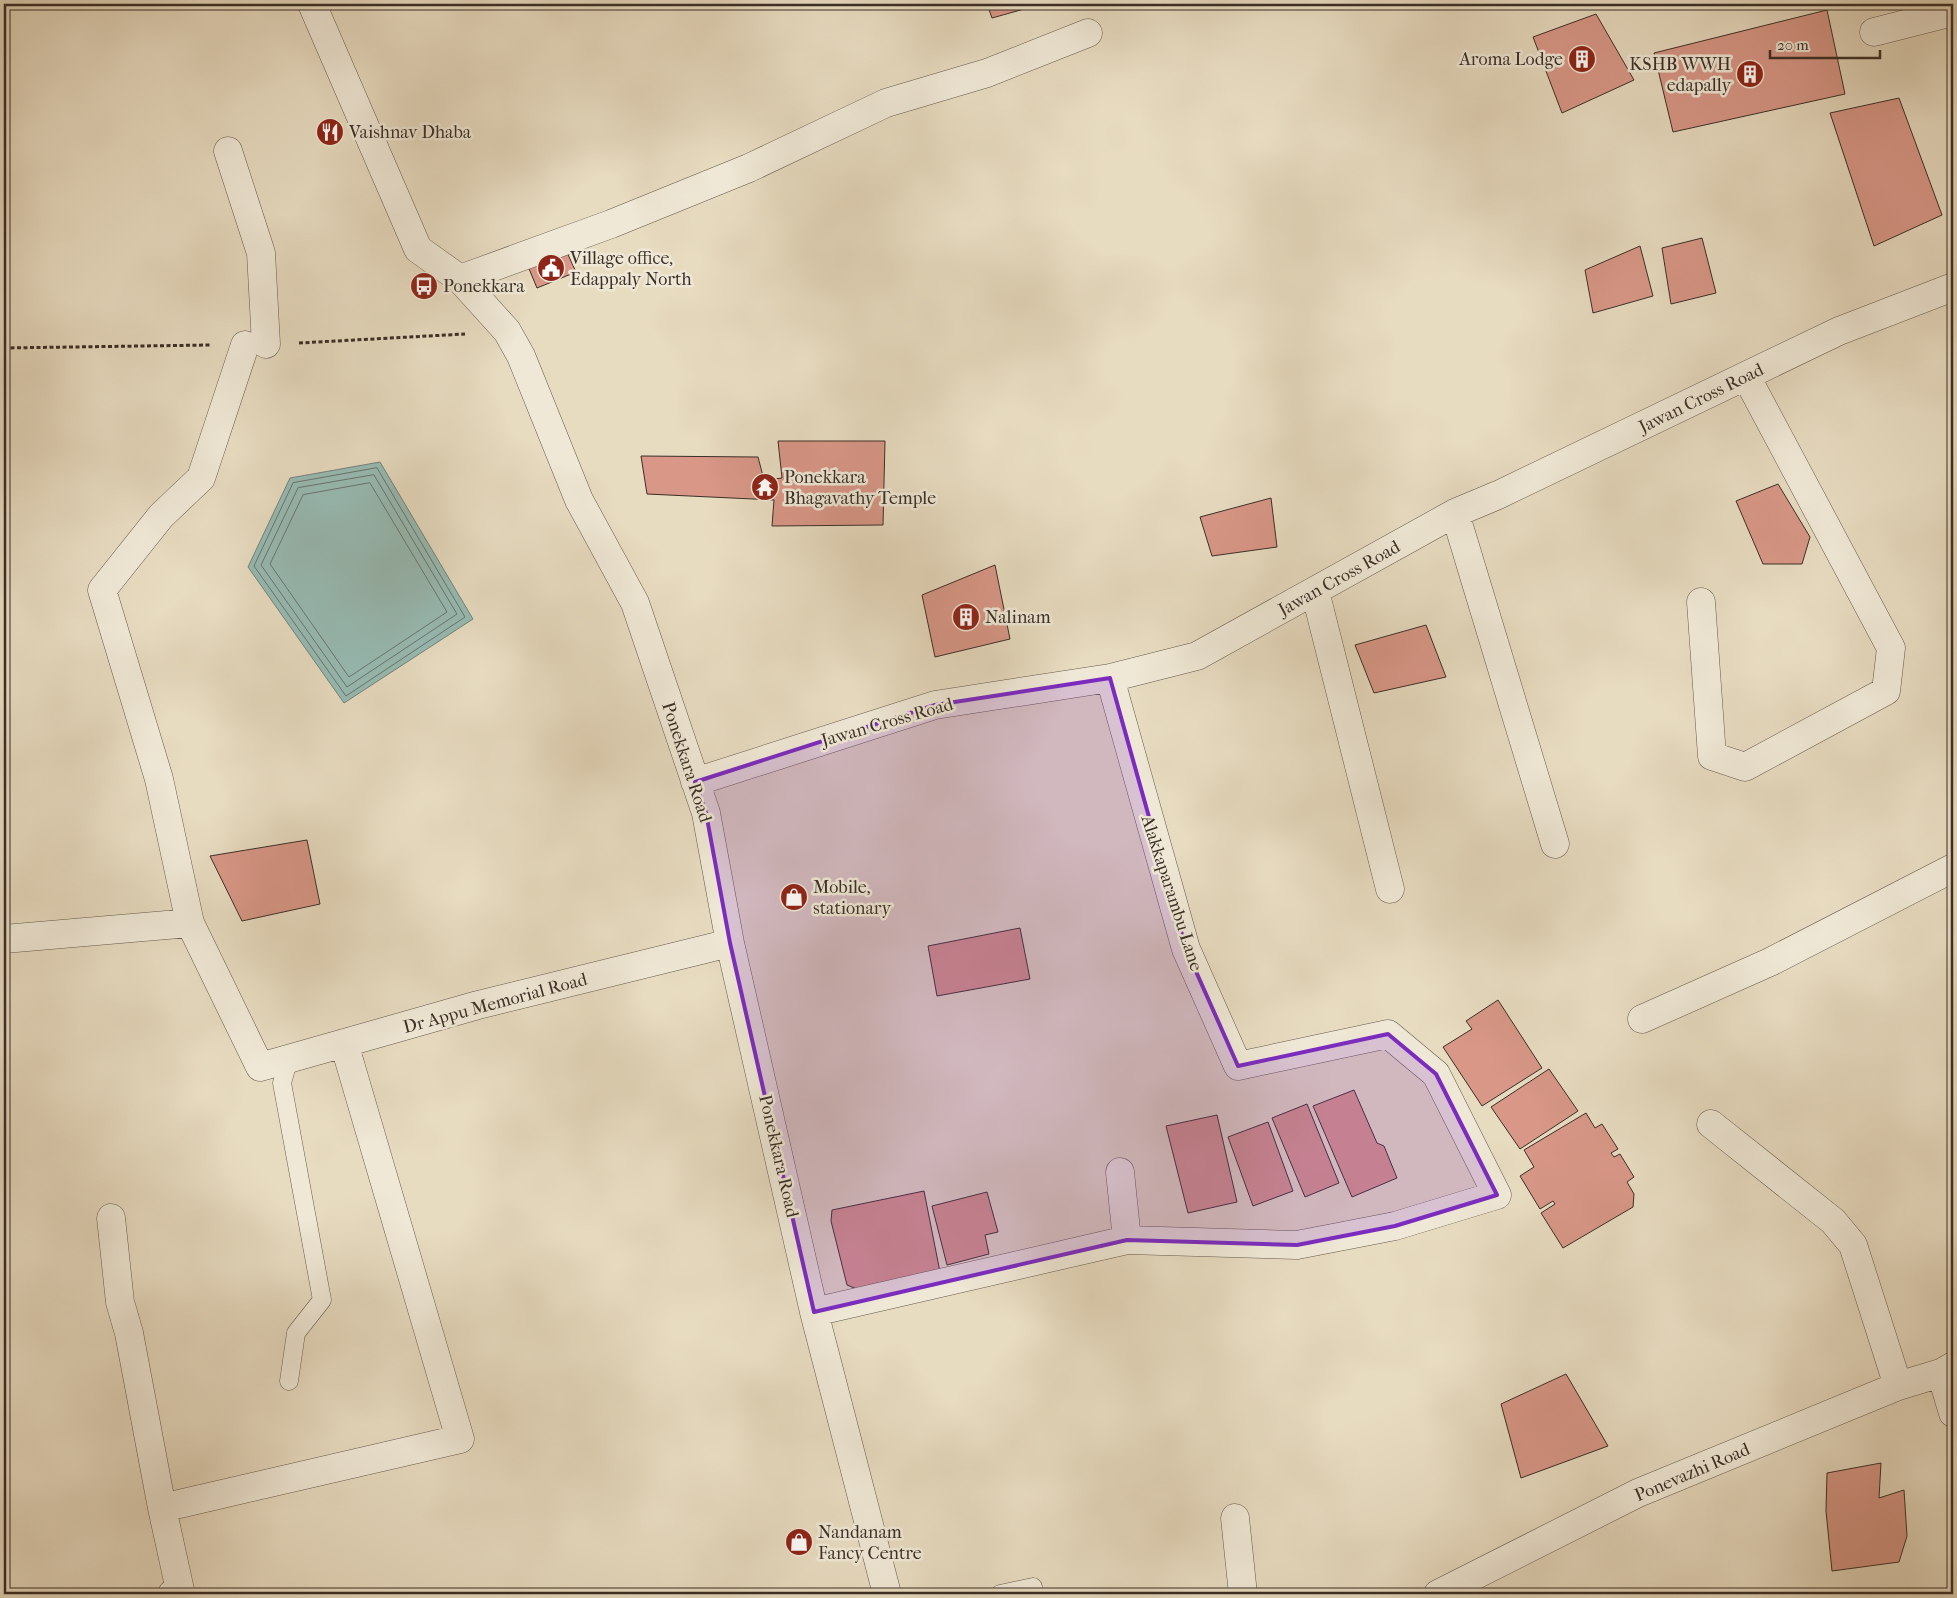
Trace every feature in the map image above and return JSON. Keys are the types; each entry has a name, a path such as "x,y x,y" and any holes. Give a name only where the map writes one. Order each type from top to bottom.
{"street":[{"name":"Ponekkara Road","path":"312,4 418,249 460,279 507,331 521,356 579,500 635,603 706,813 730,942 814,1312 888,1594"},
{"path":"1874,32 1953,12"},
{"path":"460,279 611,224 749,168 886,103 987,73 1088,33"},
{"path":"4,939 190,923 159,779 102,590 161,516 201,478 255,344 261,253 228,151"},
{"name":"Jawan Cross Road","path":"695,782 935,705 1110,678 1197,656 1455,513 1498,495 1839,331 1953,287"},
{"path":"1701,602 1712,756 1745,767 1886,690 1892,648 1746,376"},
{"path":"1455,513 1555,844"},
{"path":"1315,591 1390,889"},
{"name":"Alakkaparambu Lane","path":"1110,678 1186,949 1238,1066 1388,1034 1436,1074 1497,1195 1395,1226 1297,1244 1127,1240"},
{"path":"1642,1019 1770,962 1953,868"},
{"name":"Dr Appu Memorial Road","path":"190,923 260,1067 478,1005 730,942"},
{"path":"162,1508 460,1439 344,1043"},
{"path":"1711,1124 1833,1221 1853,1245 1898,1386"},
{"path":"814,1312 1127,1240 1120,1172"},
{"path":"111,1218 120,1302 129,1333 162,1508 180,1590 172,1594"},
{"path":"1947,1370 1953,1413"},
{"name":"Ponevazhi Road","path":"1454,1590 1638,1493 1898,1386 1947,1370"},
{"path":"1235,1518 1242,1594"}],"lane":[{"path":"289,1058 282,1084 322,1300 296,1333 289,1381"},
{"path":"1000,1594 1033,1587"}],"highlighted area":[{"path":"1110,678 1186,949 1238,1066 1388,1034 1436,1074 1497,1195 1395,1226 1297,1245 1127,1240 814,1312 730,943 706,813 695,782 935,705"}],"water":[{"path":"380,462 473,619 344,703 248,567 290,478"}],"building":[{"path":"987,4 1042,4 992,18"},
{"name":"KSHB WWH edapally","path":"1827,10 1845,94 1673,132 1654,53"},
{"name":"Aroma Lodge","path":"1596,14 1634,80 1562,113 1533,37"},
{"path":"1899,98 1942,215 1874,246 1830,113"},
{"path":"1702,238 1716,293 1671,304 1662,248"},
{"path":"1640,246 1653,296 1593,313 1585,270"},
{"name":"Village office, Edappaly North","path":"565,248 576,272 537,288 527,264"},
{"name":"Ponekkara Bhagavathy Temple","path":"778,441 885,441 883,525 772,526 774,500 647,494 641,456 758,457 764,480 782,478"},
{"path":"1778,484 1810,537 1802,564 1763,564 1736,501"},
{"path":"1271,498 1277,547 1212,556 1200,517"},
{"name":"Nalinam","path":"995,565 1010,639 935,657 922,595"},
{"path":"1426,625 1446,677 1374,693 1355,645"},
{"path":"307,840 320,904 242,921 210,856"},
{"path":"1020,928 1030,979 937,996 928,946"},
{"path":"1498,1000 1542,1068 1482,1106 1443,1047 1472,1029 1466,1021"},
{"path":"1549,1069 1578,1111 1520,1149 1491,1107"},
{"path":"1354,1090 1377,1143 1384,1146 1397,1178 1352,1197 1313,1106"},
{"path":"1307,1104 1339,1183 1305,1197 1272,1118"},
{"path":"1586,1113 1595,1128 1602,1124 1618,1149 1611,1153 1614,1157 1620,1154 1634,1177 1627,1182 1634,1194 1633,1207 1563,1248 1541,1213 1555,1204 1553,1201 1540,1209 1520,1176 1534,1167 1524,1150"},
{"path":"1217,1115 1237,1202 1188,1213 1166,1126"},
{"path":"1268,1122 1293,1191 1253,1206 1228,1137"},
{"path":"924,1191 941,1277 864,1292 847,1285 831,1221 832,1210"},
{"path":"987,1192 998,1232 985,1235 989,1254 947,1265 932,1206"},
{"path":"1566,1374 1608,1446 1521,1478 1501,1404"},
{"path":"1881,1463 1879,1498 1904,1490 1907,1536 1899,1562 1832,1571 1826,1511 1827,1473"}],"place":[{"name":"Aroma Lodge","path":"1582,59"},
{"name":"KSHB WWH edapally","path":"1750,74"},
{"name":"Vaishnav Dhaba","path":"330,132"},
{"name":"Village office, Edappaly North","path":"551,268"},
{"name":"Ponekkara","path":"424,286"},
{"name":"Ponekkara Bhagavathy Temple","path":"765,487"},
{"name":"Nalinam","path":"966,617"},
{"name":"Mobile, stationary","path":"794,897"},
{"name":"Nandanam Fancy Centre","path":"799,1542"}]}
